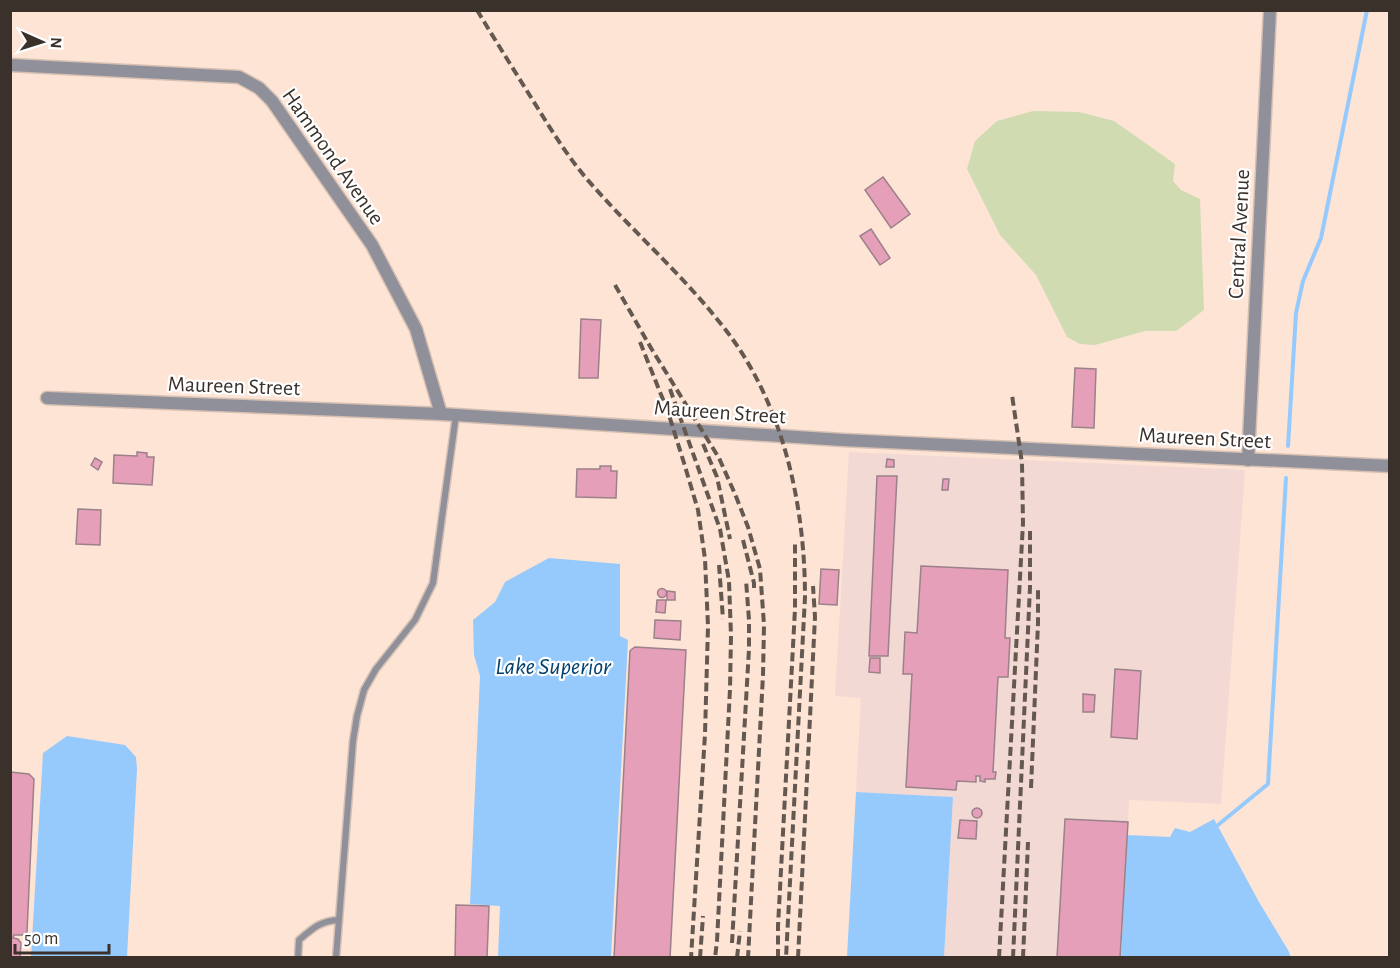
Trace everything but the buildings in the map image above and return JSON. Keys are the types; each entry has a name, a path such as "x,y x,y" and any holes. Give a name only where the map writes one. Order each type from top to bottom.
{"street":[{"name":"Central Avenue","path":"1248,460 1269,10"},
{"name":"Hammond Avenue","path":"10,65 239,77 259,88 272,100 372,245 416,329 441,414"},
{"name":"Maureen Street","path":"47,398 441,414 843,440 1389,466"}],"lane":[{"path":"336,957 353,741 357,716 364,690 376,669 415,620 433,583 456,415"},
{"path":"298,957 299,940 326,921 339,920"}],"shaded area":[{"path":"849,452 1245,470 1221,804 1129,800 1121,957 944,957 953,797 856,792 861,698 835,696"}],"green space":[{"path":"1033,111 1079,112 1114,121 1175,164 1173,181 1181,190 1200,199 1204,310 1176,331 1145,331 1095,345 1080,344 1067,337 1036,275 1000,235 967,169 975,141 997,121"}],"water":[{"name":"Lake Superior","path":"549,558 620,564 620,636 628,640 611,957 498,957 500,906 470,904 480,676 474,655 473,620 495,602 505,582"},
{"path":"67,736 125,745 136,757 127,957 31,957 43,753"},
{"path":"856,792 953,797 944,957 847,957"},
{"path":"1214,819 1291,957 1121,957 1127,835 1170,837 1175,828 1190,832"}],"waterway":[{"path":"1288,446 1296,313 1303,281 1321,238 1367,10"},
{"path":"1218,825 1268,784 1286,478"}],"railway":[{"path":"477,10 578,169 705,305 742,353 760,385 786,453 795,489 800,525 805,597 786,958"},
{"path":"615,285 719,458 748,527 760,569 764,625 763,675 748,958"},
{"path":"640,342 668,412 684,463 698,510 705,559 708,626 705,734 691,958"},
{"path":"670,389 720,529 729,581 730,689 715,958"},
{"path":"999,958 1023,523 1022,463 1012,395"},
{"path":"703,444 717,477 730,539"},
{"path":"1013,958 1030,587 1030,529"},
{"path":"743,540 754,589"},
{"path":"778,958 795,609 795,541"},
{"path":"719,565 723,619"},
{"path":"732,943 749,649 746,580"},
{"path":"798,958 815,617 813,586"},
{"path":"1031,788 1038,590"},
{"path":"1023,958 1028,842"},
{"path":"700,958 703,916"},
{"path":"737,958 740,931"}]}
